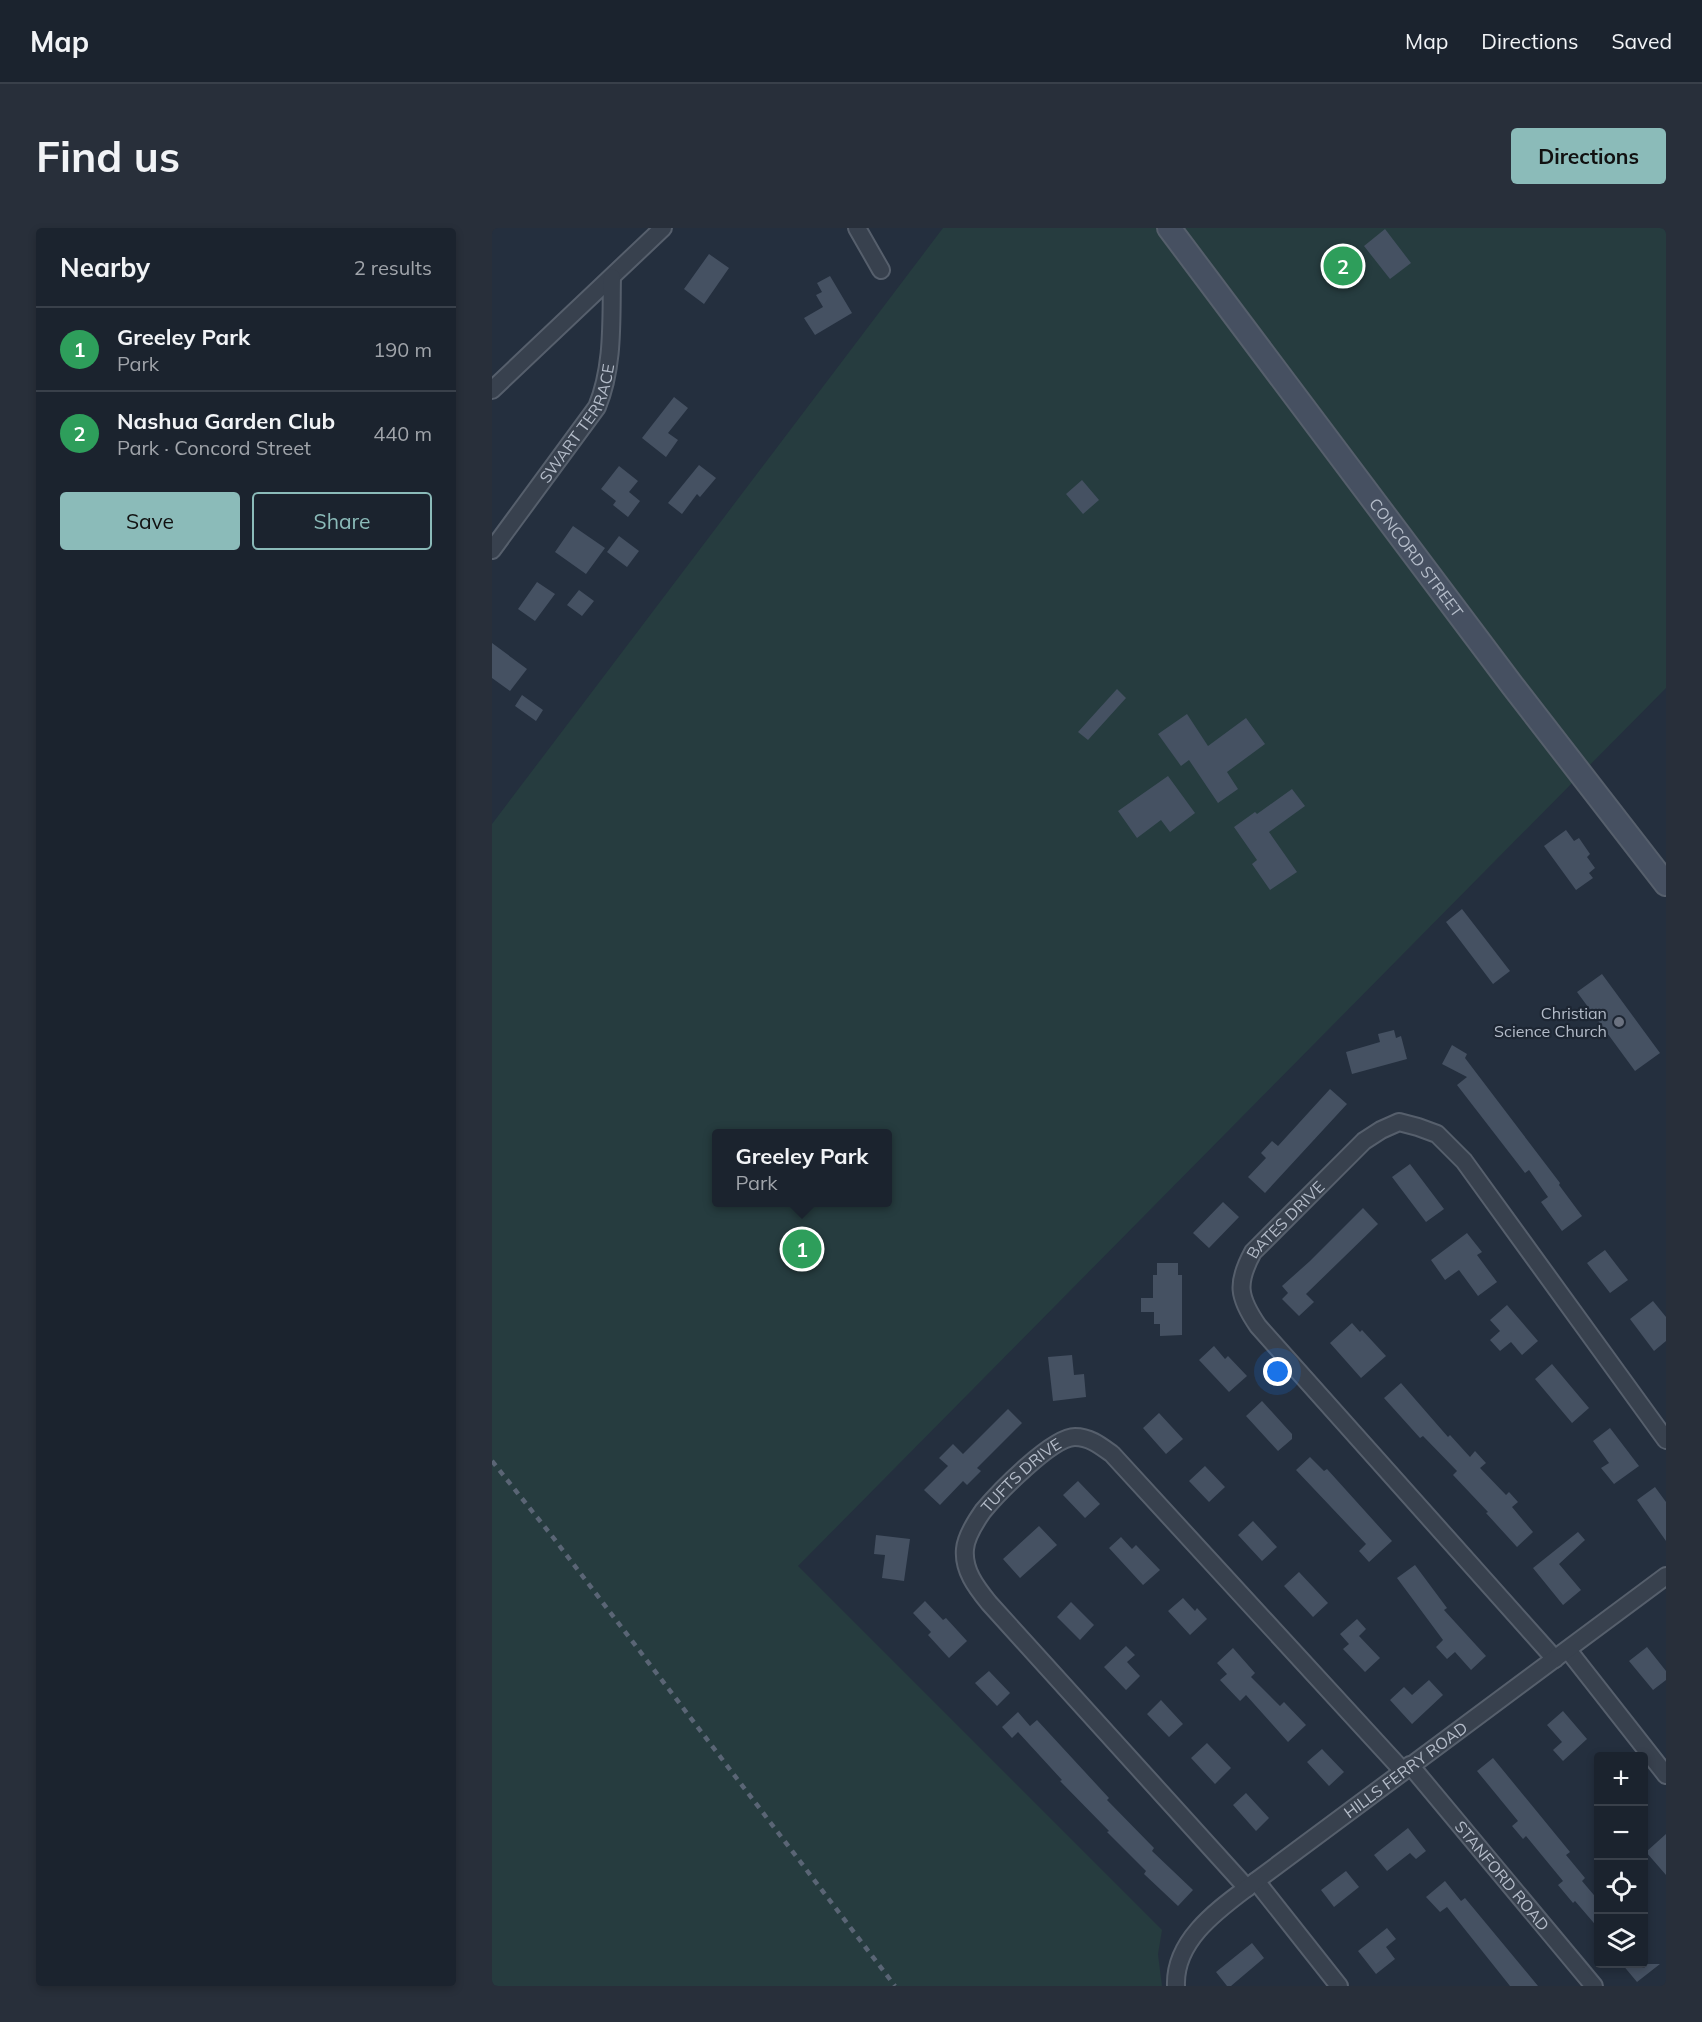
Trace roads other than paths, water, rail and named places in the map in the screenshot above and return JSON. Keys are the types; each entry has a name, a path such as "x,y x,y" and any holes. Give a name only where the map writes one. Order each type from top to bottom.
{"main road":[{"name":"CONCORD STREET","path":"1169,228 1512,685 1666,885"}],"street":[{"path":"492,390 663,228"},
{"path":"857,228 881,270"},
{"name":"SWART TERRACE","path":"492,550 597,407 605,388 610,349 612,277"},
{"name":"BATES DRIVE","path":"1666,1440 1464,1161 1437,1134 1418,1126 1399,1122 1364,1141 1253,1252 1243,1270 1241,1290 1246,1309 1258,1326 1562,1654 1666,1775"},
{"name":"TUFTS DRIVE","path":"1339,1986 1252,1884 988,1603 976,1587 967,1569 965,1548 972,1529 983,1512 1055,1443 1074,1437 1095,1441 1112,1454 1407,1768"},
{"name":"HILLS FERRY ROAD","path":"1176,1986 1179,1960 1188,1942 1208,1921 1252,1884 1666,1576"},
{"name":"STANFORD ROAD","path":"1407,1768 1593,1986"}],"railway":[{"path":"492,1461 552,1536 895,1986"}],"place":[{"name":"Nashua Garden Club","path":"1343,266"},
{"name":"Christian Science Church","path":"1619,1022"},
{"name":"Greeley Park","path":"802,1249"}]}
